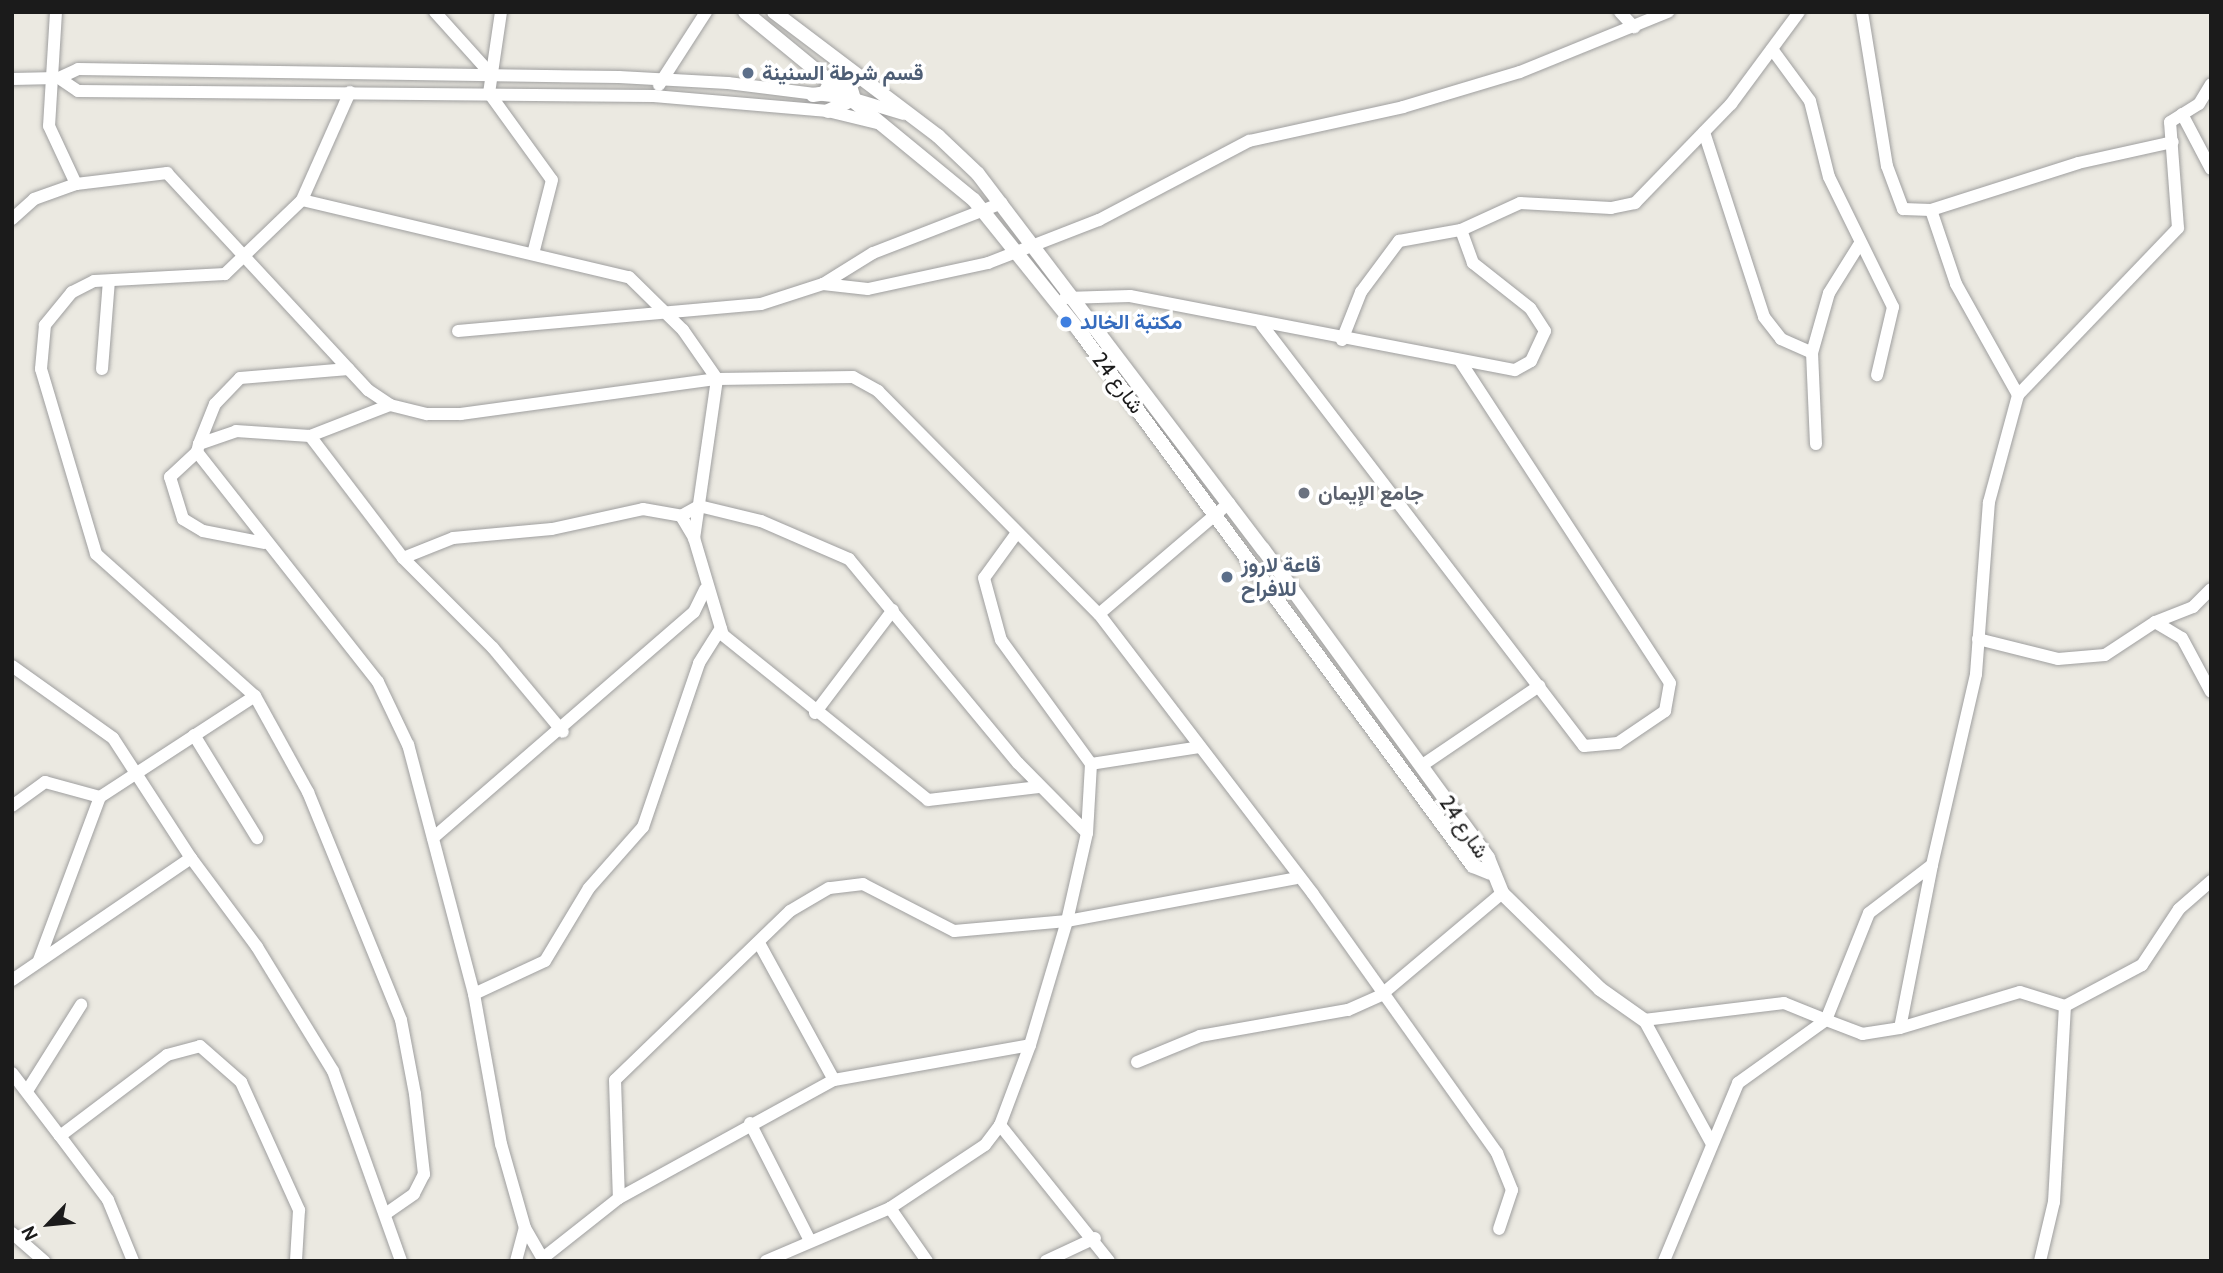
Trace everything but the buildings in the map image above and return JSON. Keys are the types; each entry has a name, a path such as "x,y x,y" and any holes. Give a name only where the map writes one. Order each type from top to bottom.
{"street":[{"path":"56,12 52,139 76,184"},
{"path":"435,12 489,72"},
{"path":"501,12 489,72 489,93 552,180 533,254"},
{"path":"654,96 661,79 706,12"},
{"name":"شارع 24","path":"745,12 854,99 983,211 1057,303 1216,515 1473,866 1490,873 1488,858 1421,766 1229,503 1002,203 914,118 774,12"},
{"path":"1620,12 1634,27"},
{"path":"822,284 868,289 1016,253 1099,220 1249,141 1429,100 1634,27 1668,12"},
{"path":"1342,340 1361,292 1399,241 1461,230 1520,203 1611,208 1635,203 1703,132 1799,12"},
{"path":"1862,12 1891,177 1903,209 1931,210 2078,163 2173,142"},
{"path":"1772,49 1810,101 1829,177 1859,245 1874,258 1893,307 1877,375"},
{"path":"843,65 854,99"},
{"path":"12,79 55,78 78,69 489,72 661,79 854,99 914,118"},
{"path":"55,78 78,92 654,96 828,111 885,125"},
{"path":"807,94 825,93 831,81"},
{"path":"1900,1028 1978,639 1989,502 2018,395 2178,228 2170,122 2199,104 2211,84"},
{"path":"350,92 302,200 246,258 213,278 109,281 72,292 54,311 41,341 41,369 85,535 106,569 255,696 308,792 401,1020 424,1174 414,1194 387,1213"},
{"path":"800,109 807,94"},
{"path":"828,111 854,99"},
{"path":"2182,114 2211,169"},
{"path":"1703,132 1764,317 1781,339 1812,353"},
{"path":"12,219 34,199 76,184 167,173 348,369 390,405"},
{"path":"302,200 629,277 668,315 717,379 694,538"},
{"path":"458,331 668,315 761,304 822,284 873,253 1002,203"},
{"path":"1931,210 1956,284 2018,395"},
{"path":"1057,303 1072,294 1130,296 1262,325 1515,370 1531,361 1545,331 1530,308 1473,263 1461,230"},
{"path":"1816,444 1812,353 1829,293 1859,245"},
{"path":"103,369 109,281"},
{"path":"1262,325 1584,746 1618,743 1665,711 1670,683 1460,360"},
{"path":"198,448 215,404 240,378 348,369"},
{"path":"264,543 203,531 183,519 170,477 198,448 236,431 310,436 390,405 461,414 717,379 853,377 878,391 1016,534 1099,614 1200,747 1497,1153 1512,1191 1499,1229"},
{"path":"310,436 403,558 493,648 563,732"},
{"path":"198,448 264,543 378,682 408,745 474,994 501,1144 525,1228 544,1259 619,1198 750,1123 834,1080 1030,1045"},
{"path":"1099,614 1229,503"},
{"path":"403,558 453,538 552,529 643,509 681,516 699,506 761,521 849,559 1039,787 1087,834"},
{"path":"681,516 694,538 705,589 721,628 815,713 928,800 1039,787"},
{"path":"766,1261 890,1208 958,1167 1000,1125 1030,1045 1067,920 1087,834 1091,764 1001,640 984,578 1016,534"},
{"path":"433,838 563,732 694,612 705,589"},
{"path":"1978,639 2070,658 2105,655 2154,622 2193,607 2211,589"},
{"path":"815,713 893,610"},
{"path":"2154,622 2182,638 2211,692"},
{"path":"474,994 545,961 560,946 589,888 643,827 699,663 721,628"},
{"path":"12,666 17,680 114,738 133,773 191,858 257,947 326,1058 387,1213 401,1261"},
{"path":"1421,766 1539,685"},
{"path":"38,960 100,797 255,696"},
{"path":"194,735 257,838"},
{"path":"1091,764 1200,747"},
{"path":"12,807 46,782 100,797"},
{"path":"12,980 191,858"},
{"path":"1664,1261 1738,1083 1826,1020 1869,912 1932,865"},
{"path":"1490,873 1502,893 1600,989 1644,1020 1712,1144"},
{"path":"619,1198 615,1080 790,911 829,888 863,884 954,931 1067,920 1296,878"},
{"path":"1644,1020 1784,1003 1862,1034 1900,1028 2020,992 2065,1006 2143,965 2179,909 2211,881"},
{"path":"1137,1062 1200,1036 1348,1010 1381,995 1502,893"},
{"path":"759,943 834,1080"},
{"path":"27,1091 81,1005"},
{"path":"2040,1261 2054,1202 2065,1006"},
{"path":"60,1136 167,1055 200,1046 241,1082 284,1175 301,1218 296,1261"},
{"path":"12,1073 108,1200 133,1261"},
{"path":"750,1123 810,1241"},
{"path":"1000,1125 1095,1238 1109,1261"},
{"path":"890,1208 927,1261"},
{"path":"516,1261 525,1228"},
{"path":"12,1233 44,1261"},
{"path":"1046,1261 1095,1238"}],"place":[{"name":"قسم شرطة السنينة","path":"748,73"},
{"name":"مكتبة الخالد","path":"1066,322"},
{"name":"جامع الإيمان","path":"1304,493"},
{"name":"قاعة لاروز للافراح","path":"1227,577"}]}
